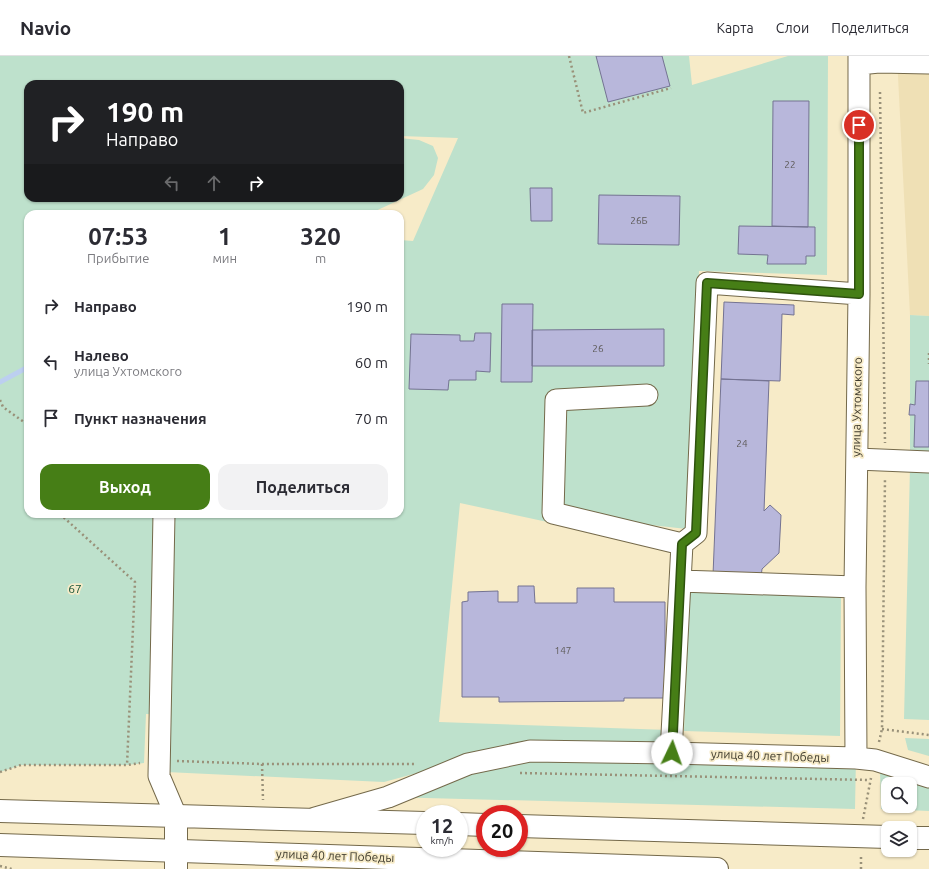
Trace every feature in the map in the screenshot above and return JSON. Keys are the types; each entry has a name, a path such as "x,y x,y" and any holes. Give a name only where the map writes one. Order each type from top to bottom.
{"main road":[{"name":"улица 40 лет Победы","path":"0,811 416,823"},
{"path":"176,816 176,860"},
{"path":"528,826 881,837"},
{"path":"917,838 929,838"},
{"name":"улица 40 лет Победы","path":"0,845 176,860 717,869"}],"street":[{"path":"866,61 929,63"},
{"name":"улица Ухтомского","path":"866,61 859,294 855,587 866,759"},
{"path":"672,753 682,544 696,533 707,283 859,294"},
{"path":"647,395 556,400 553,513 682,544"},
{"path":"856,459 929,462"},
{"path":"164,518 158,776 176,816"},
{"path":"680,581 855,587"},
{"name":"улица 40 лет Победы","path":"307,820 388,797 468,764 530,752 672,753 866,759 929,777"}],"path":[{"path":"569,56 583,113 671,88"},
{"path":"861,869 866,759 882,730 886,402 866,61"},
{"path":"929,353 929,364"},
{"path":"0,400 3,408 24,422"},
{"path":"64,518 136,582 127,765"},
{"path":"882,730 929,735"},
{"path":"0,866 12,869"}],"shaded area":[{"path":"897,56 929,56 929,316 910,315"}],"green space":[{"name":"67","path":"0,56 689,56 692,85 788,56 828,56 827,275 699,271 687,529 632,523 631,540 460,503 439,722 669,730 665,745 528,743 384,782 166,772 169,715 146,714 144,763 127,765 21,765 0,772"},
{"path":"404,138 419,140 433,146 438,158 434,175 423,189 404,198"},
{"path":"910,315 929,316 929,720 904,719 910,467"},
{"path":"689,591 841,595 840,736 684,731"},
{"path":"905,738 929,739 929,756 908,750"},
{"path":"530,751 856,758 855,809 388,797"},
{"path":"880,769 908,777 881,777 881,809"},
{"path":"917,780 929,783 929,811 917,810"}],"building":[{"path":"596,56 662,56 670,86 608,102"},
{"path":"773,101 809,101 808,227 772,226"},
{"path":"530,188 552,188 552,221 531,221"},
{"path":"599,195 680,196 679,245 598,244"},
{"path":"739,226 815,227 815,256 806,256 806,264 767,264 768,255 738,254"},
{"path":"724,302 794,305 794,315 782,314 780,381 721,379"},
{"path":"502,304 533,304 532,382 501,382"},
{"path":"664,329 664,366 532,366 532,330"},
{"path":"475,333 491,333 490,372 476,371 476,380 449,380 448,390 409,389 411,334 460,335 460,341 474,341"},
{"path":"721,379 769,381 764,511 770,505 781,515 779,553 762,569 761,577 713,575"},
{"path":"916,381 929,381 929,447 914,447 915,415 909,415 910,404 915,405"},
{"path":"518,586 534,586 535,603 577,603 577,588 614,588 614,602 665,602 665,698 624,698 624,701 499,702 499,697 462,697 462,602 468,601 468,592 498,591 498,602 518,602"}],"waterway":[{"path":"0,382 24,369"}],"route":[{"path":"672,753 682,544 696,533 707,283 859,294 859,125"}]}
